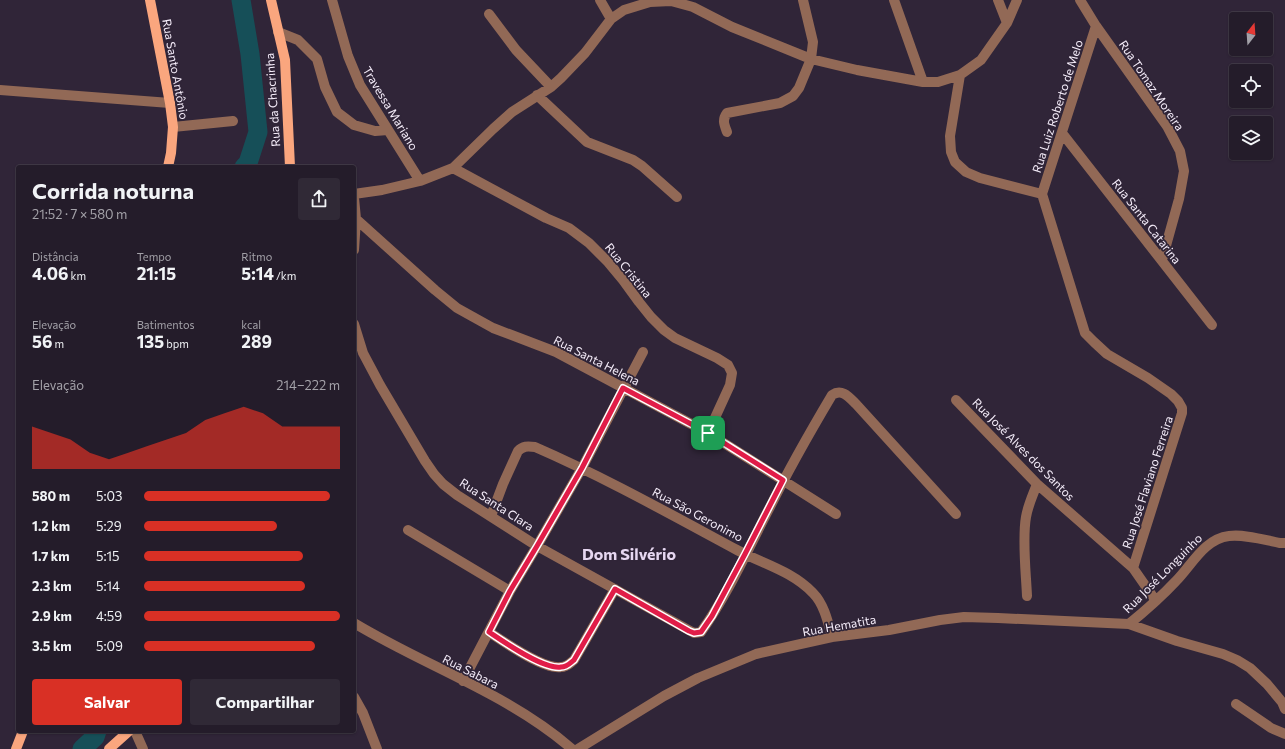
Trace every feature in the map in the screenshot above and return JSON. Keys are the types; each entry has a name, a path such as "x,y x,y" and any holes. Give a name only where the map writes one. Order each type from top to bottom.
{"main road":[{"name":"Rua Santo Antônio","path":"150,0 170,103 173,127 168,165"},
{"name":"Rua da Chacrinha","path":"271,0 284,60 290,165"},
{"path":"16,749 22,733"},
{"path":"109,749 127,733"}],"street":[{"name":"Travessa Mariano","path":"332,0 348,56 360,85 420,181"},
{"path":"600,0 611,19"},
{"path":"727,132 724,124 724,117 727,113 780,103 793,96 800,88 811,59 813,42 803,0"},
{"path":"894,0 922,82"},
{"path":"998,0 1007,23"},
{"path":"356,194 382,190 420,181 454,168 507,117 551,87 561,78 585,53 611,19 624,10 650,2 671,1 696,4 732,27 811,59 857,70 922,82 938,82 960,76 981,60 1007,23 1017,0"},
{"name":"Rua Tomaz Moreira","path":"1080,0 1096,26 1167,126 1180,151 1184,171 1179,199 1162,260"},
{"path":"489,14 516,50 551,87"},
{"name":"Rua Luiz Roberto de Melo","path":"1042,194 1096,26"},
{"path":"278,32 298,40 316,59 325,86 338,112 354,125 375,131 388,130"},
{"path":"960,76 950,136 951,152 956,162 966,172 980,178 1042,194"},
{"path":"0,90 170,103"},
{"path":"537,96 587,142 633,160 642,166 677,197"},
{"path":"173,127 232,121"},
{"name":"Rua Santa Catarina","path":"1062,133 1212,325"},
{"name":"Rua Cristina","path":"454,168 546,218 569,228 589,243 608,262 643,307 664,330 687,345 717,358 728,365 732,373 730,385 708,433"},
{"name":"Rua José Flaviano Ferreira","path":"1042,194 1085,333 1107,354 1172,394 1182,408 1182,413 1134,568"},
{"name":"Rua Santa Helena","path":"356,219 457,308 493,328 561,355 708,433 836,514"},
{"name":"Rua Santa Clara","path":"356,330 363,353 377,379 413,442 434,474 443,484 457,495 537,546 694,633 701,632 712,616 783,480 832,395 836,392 841,392 856,404 956,514"},
{"path":"463,680 510,591 582,468 643,352"},
{"name":"Rua José Alves dos Santos","path":"956,400 1037,484 1134,568 1156,601"},
{"name":"Rua São Geronimo","path":"491,516 518,451 528,446 535,447 582,468 745,554 782,570 802,582 815,594 823,608 832,637"},
{"path":"1027,596 1024,535 1029,503 1037,484"},
{"path":"408,530 510,591"},
{"name":"Rua José Longuinho","path":"1128,624 1156,601 1212,542 1228,536 1245,536 1280,543 1285,542"},
{"path":"489,632 538,661 560,668 567,666 574,660 615,589"},
{"name":"Rua Hematita","path":"578,749 664,696 698,678 756,654 832,637 889,630 964,617 1128,624 1177,641 1223,654 1237,660 1250,668 1267,684 1282,702 1285,709"},
{"name":"Rua Sabara","path":"356,623 406,653 463,680 538,722 572,749"},
{"path":"356,701 363,713 376,749"},
{"path":"1236,704 1271,728 1285,734"},
{"path":"136,733 143,749"}],"waterway":[{"path":"241,0 250,54 258,132 246,165"},
{"path":"82,749 95,737 96,733"}],"district":[{"name":"Dom Silvério","path":"629,553"}],"route":[{"path":"623,388 708,433 783,480 712,616 701,632 694,633 689,631 615,589 581,649 574,660 567,666 560,668 538,661 489,632 510,591 582,468 623,388"}]}
